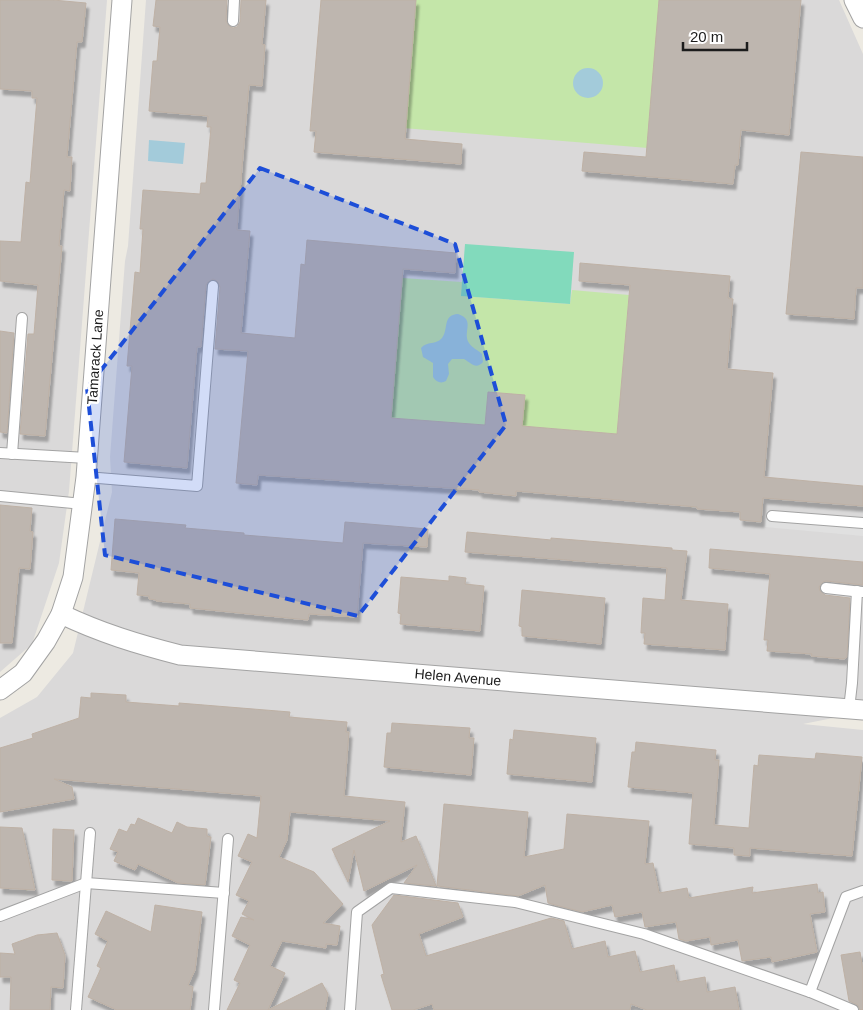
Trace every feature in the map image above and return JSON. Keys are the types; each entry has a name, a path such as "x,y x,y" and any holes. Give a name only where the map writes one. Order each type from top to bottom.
{"street":[{"name":"Tamarack Lane","path":"0,690 22,673 46,641 60,614 73,577 86,477 122,0"},
{"path":"854,0 863,18"},
{"name":"Helen Avenue","path":"60,614 126,641 180,655 856,710"}],"lane":[{"path":"233,21 234,0"},
{"path":"86,477 196,486 213,286"},
{"path":"12,454 22,318"},
{"path":"0,453 87,458"},
{"path":"0,496 83,504"},
{"path":"772,516 863,523"},
{"path":"826,588 860,592 852,683 856,710"},
{"path":"76,1010 90,833"},
{"path":"214,1010 228,839"},
{"path":"0,916 86,883 224,894"},
{"path":"350,1010 358,912 391,888 515,902 644,934 810,992 853,1010"},
{"path":"810,992 846,897 863,891"}],"highlighted area":[{"path":"260,168 455,244 506,425 358,616 105,555 87,388"}],"shaded area":[{"path":"0,0 107,0 69,491 59,563 32,644 0,672"},
{"path":"146,0 839,0 863,54 863,712 803,724 863,730 863,1010 0,1010 0,718 37,697 73,653 112,492 110,457"},
{"path":"767,511 863,521 863,536 765,527"}],"green space":[{"path":"414,0 659,0 648,148 403,128"},
{"path":"465,244 574,252 570,304 461,296"},
{"path":"402,278 462,282 462,296 570,304 572,290 629,295 617,434 522,426 525,395 488,392 485,425 391,418"}],"water":[{"path":"588,68 599,72 603,83 599,94 588,98 577,94 573,83 577,72"},
{"path":"149,140 185,143 183,164 148,161"},
{"path":"458,314 468,323 467,339 482,354 483,362 476,366 464,359 452,359 448,364 449,374 446,381 439,382 433,377 433,363 423,357 421,348 426,344 440,340 450,317"}],"building":[{"path":"0,0 53,0 86,3 82,42 77,42 67,157 72,157 70,191 64,190 59,246 62,246 45,436 20,434 28,334 34,334 38,285 0,281 0,241 21,242 26,182 30,183 37,98 32,98 32,91 0,89"},
{"path":"156,0 227,0 226,21 233,28 237,27 240,22 241,0 266,0 262,44 265,45 262,86 249,85 239,203 237,230 250,231 241,333 295,338 301,264 305,265 307,240 456,253 455,273 403,269 391,418 485,425 488,392 525,395 522,426 617,434 630,285 579,281 580,263 730,276 728,298 733,299 727,369 773,373 764,477 863,486 863,506 763,498 761,522 740,520 740,512 516,491 516,496 479,492 479,490 258,475 257,485 236,483 248,351 215,349 220,287 217,281 213,279 206,285 201,347 197,347 187,468 124,462 132,366 127,366 135,272 140,273 143,229 140,229 143,190 200,194 201,183 206,183 211,127 207,127 208,116 149,111 153,61 157,61 160,27 153,26"},
{"path":"321,0 416,0 405,139 462,144 461,164 314,152 316,131 310,131"},
{"path":"659,0 801,0 789,135 741,130 738,165 735,165 733,184 582,171 584,152 646,157"},
{"path":"801,152 863,157 863,288 856,288 854,319 786,314"},
{"path":"0,331 14,333 7,433 0,432"},
{"path":"0,505 32,508 30,531 33,532 30,569 19,568 12,643 0,643"},
{"path":"115,519 186,525 185,528 244,533 244,535 343,543 345,522 428,529 427,547 363,543 357,617 309,614 308,620 190,608 190,604 156,601 149,599 149,596 137,595 139,573 111,570"},
{"path":"467,532 672,548 672,550 687,551 681,600 728,604 725,650 644,644 645,633 641,633 643,598 665,600 667,568 465,552"},
{"path":"710,549 863,562 863,585 826,581 819,587 820,591 825,595 850,598 847,657 844,659 811,656 812,654 767,651 768,640 764,640 770,574 709,568"},
{"path":"449,576 466,578 465,584 484,586 480,631 400,624 401,614 398,613 401,577 449,581"},
{"path":"522,590 605,598 601,644 522,636 522,627 519,626"},
{"path":"91,693 126,695 126,702 179,706 179,703 290,712 289,717 347,722 346,732 349,732 344,796 405,802 401,842 416,836 436,886 404,883 417,865 364,891 354,850 348,882 332,849 390,821 290,812 287,840 279,857 314,872 343,904 323,923 340,926 337,945 326,944 326,948 282,941 270,966 285,973 268,1010 227,1010 240,983 234,980 250,945 232,936 241,917 254,920 242,914 249,901 236,895 252,862 238,856 248,834 257,838 261,796 54,779 72,787 74,799 0,812 0,748 33,738 32,734 79,718 81,697 91,698"},
{"path":"392,723 470,728 469,738 474,738 471,775 384,767 387,733 391,733"},
{"path":"514,730 596,738 592,782 507,774 510,739 513,740"},
{"path":"636,742 716,750 715,760 719,760 714,825 749,828 754,765 758,766 759,755 815,759 816,753 862,757 852,856 750,848 750,856 734,855 734,848 689,844 693,793 628,787 632,752 635,752"},
{"path":"444,804 528,812 524,857 564,849 567,814 649,821 645,864 653,863 659,893 687,888 689,898 753,887 752,893 817,884 818,893 823,892 825,912 810,914 817,952 772,962 771,957 742,961 738,940 711,945 710,937 686,941 679,939 676,922 645,927 642,912 615,917 612,905 582,912 548,903 545,885 518,896 437,886"},
{"path":"138,818 172,833 177,822 187,827 207,829 207,836 211,837 205,885 178,883 138,864 135,870 114,861 118,852 110,849 119,829 127,832 131,824 135,825"},
{"path":"0,827 22,828 35,890 0,888"},
{"path":"53,829 74,830 72,881 52,880"},
{"path":"394,895 458,903 463,917 419,934 426,956 551,918 564,921 572,949 605,941 608,957 635,951 640,972 674,965 677,982 705,977 707,992 735,987 739,1010 647,1010 631,1004 630,1010 434,1010 432,1004 413,1010 392,1010 381,975 384,974 372,925"},
{"path":"155,905 202,912 195,970 188,985 193,987 190,1010 117,1010 88,997 101,968 97,966 108,941 95,934 106,911 151,932"},
{"path":"57,933 65,955 63,988 51,987 50,1010 10,1010 11,977 0,977 0,953 15,954 12,944 37,935"},
{"path":"860,952 863,971 863,1010 860,1010 858,1005 849,1001 841,955"},
{"path":"322,983 328,994 325,1010 268,1010"}]}
